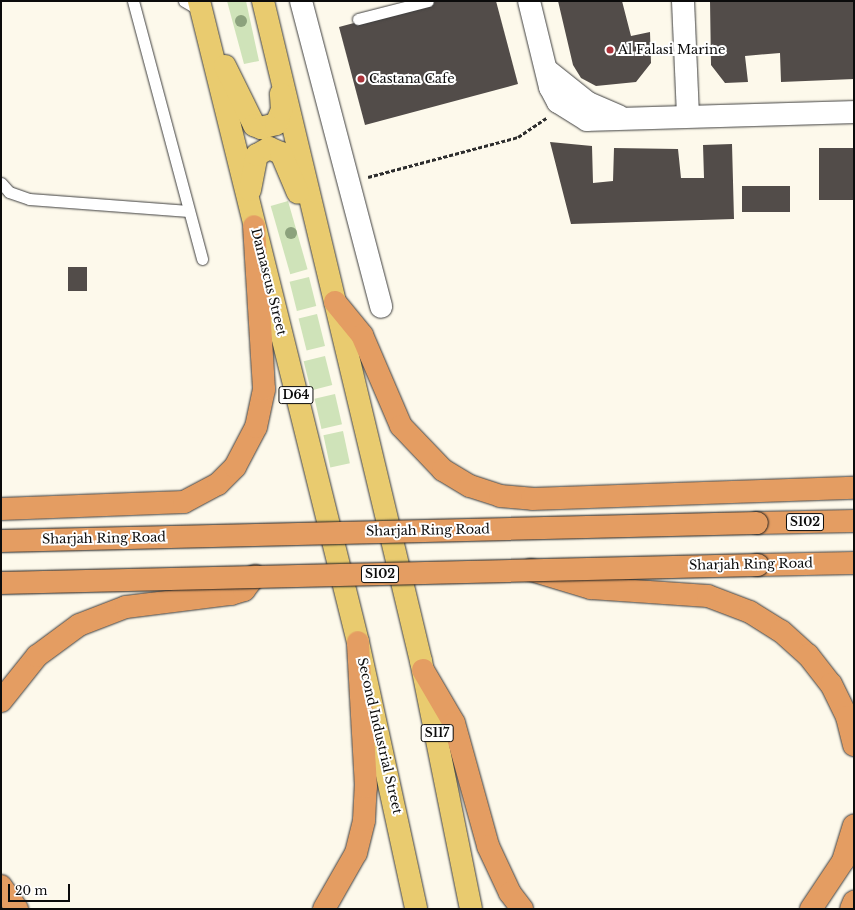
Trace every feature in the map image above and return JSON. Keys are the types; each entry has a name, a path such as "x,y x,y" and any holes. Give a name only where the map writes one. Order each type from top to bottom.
{"highway":[{"path":"1,509 184,502 218,484 235,467 256,427 264,389 254,226"},
{"path":"335,302 367,345 386,400 401,426 442,470 470,486 500,496 532,499 854,488"},
{"name":"Sharjah Ring Road","path":"1,541 854,521"},
{"name":"Sharjah Ring Road","path":"1,582 854,563"},
{"path":"531,570 591,588 708,596 750,612 781,631 808,655 830,684 847,717 854,744"},
{"path":"1,701 37,656 78,626 126,607 231,594 244,590 256,576"},
{"path":"324,909 356,853 364,820 366,779 358,642"},
{"path":"423,670 454,723 488,846 510,893 522,909"},
{"path":"810,909 842,861 854,826"},
{"path":"1,886 17,909"},
{"path":"851,909 854,902"}],"main road":[{"path":"263,1 335,302"},
{"path":"195,4 249,119 261,128 276,124 281,117 278,60"},
{"name":"Damascus Street","path":"195,4 248,200 338,563"},
{"path":"248,200 257,155 275,149 285,158 327,266"},
{"name":"S117","path":"335,302 395,559 423,670 471,909"},
{"name":"Second Industrial Street","path":"338,563 358,642 416,909"}],"street":[{"path":"301,1 381,307"},
{"path":"529,1 550,87 558,102 587,120 604,121 620,117 854,112"},
{"path":"683,1 688,115"},
{"path":"547,70 588,103 620,117"}],"lane":[{"path":"134,1 202,259"},
{"path":"358,19 428,1"},
{"path":"1,183 9,192 29,199 189,211"}],"path":[{"path":"348,182 518,137 547,117 558,102"}],"green space":[{"path":"227,1 246,1 259,61 244,64"},
{"path":"288,201 308,269 290,274 271,206"},
{"path":"309,277 316,306 297,311 290,282"},
{"path":"317,314 325,346 307,351 299,319"},
{"path":"325,356 332,385 311,390 304,361"},
{"path":"335,394 342,424 322,429 315,399"},
{"path":"343,431 350,463 330,467 323,435"}],"building":[{"path":"436,1 496,1 518,84 365,125 339,27"},
{"name":"Al Falasi Marine","path":"558,1 622,1 631,36 650,32 651,63 636,82 596,86 581,78 573,65"},
{"path":"710,1 854,1 854,79 781,82 780,53 745,56 748,82 725,83 711,65"},
{"path":"550,142 592,146 593,183 613,181 614,148 678,149 681,178 704,178 703,145 732,144 734,219 571,224"},
{"path":"819,148 854,148 854,200 819,200"},
{"path":"742,186 790,186 790,212 742,212"},
{"path":"68,267 87,267 87,291 68,291"}],"place":[{"name":"Al Falasi Marine","path":"610,50"},
{"name":"Castana Cafe","path":"361,79"}]}
